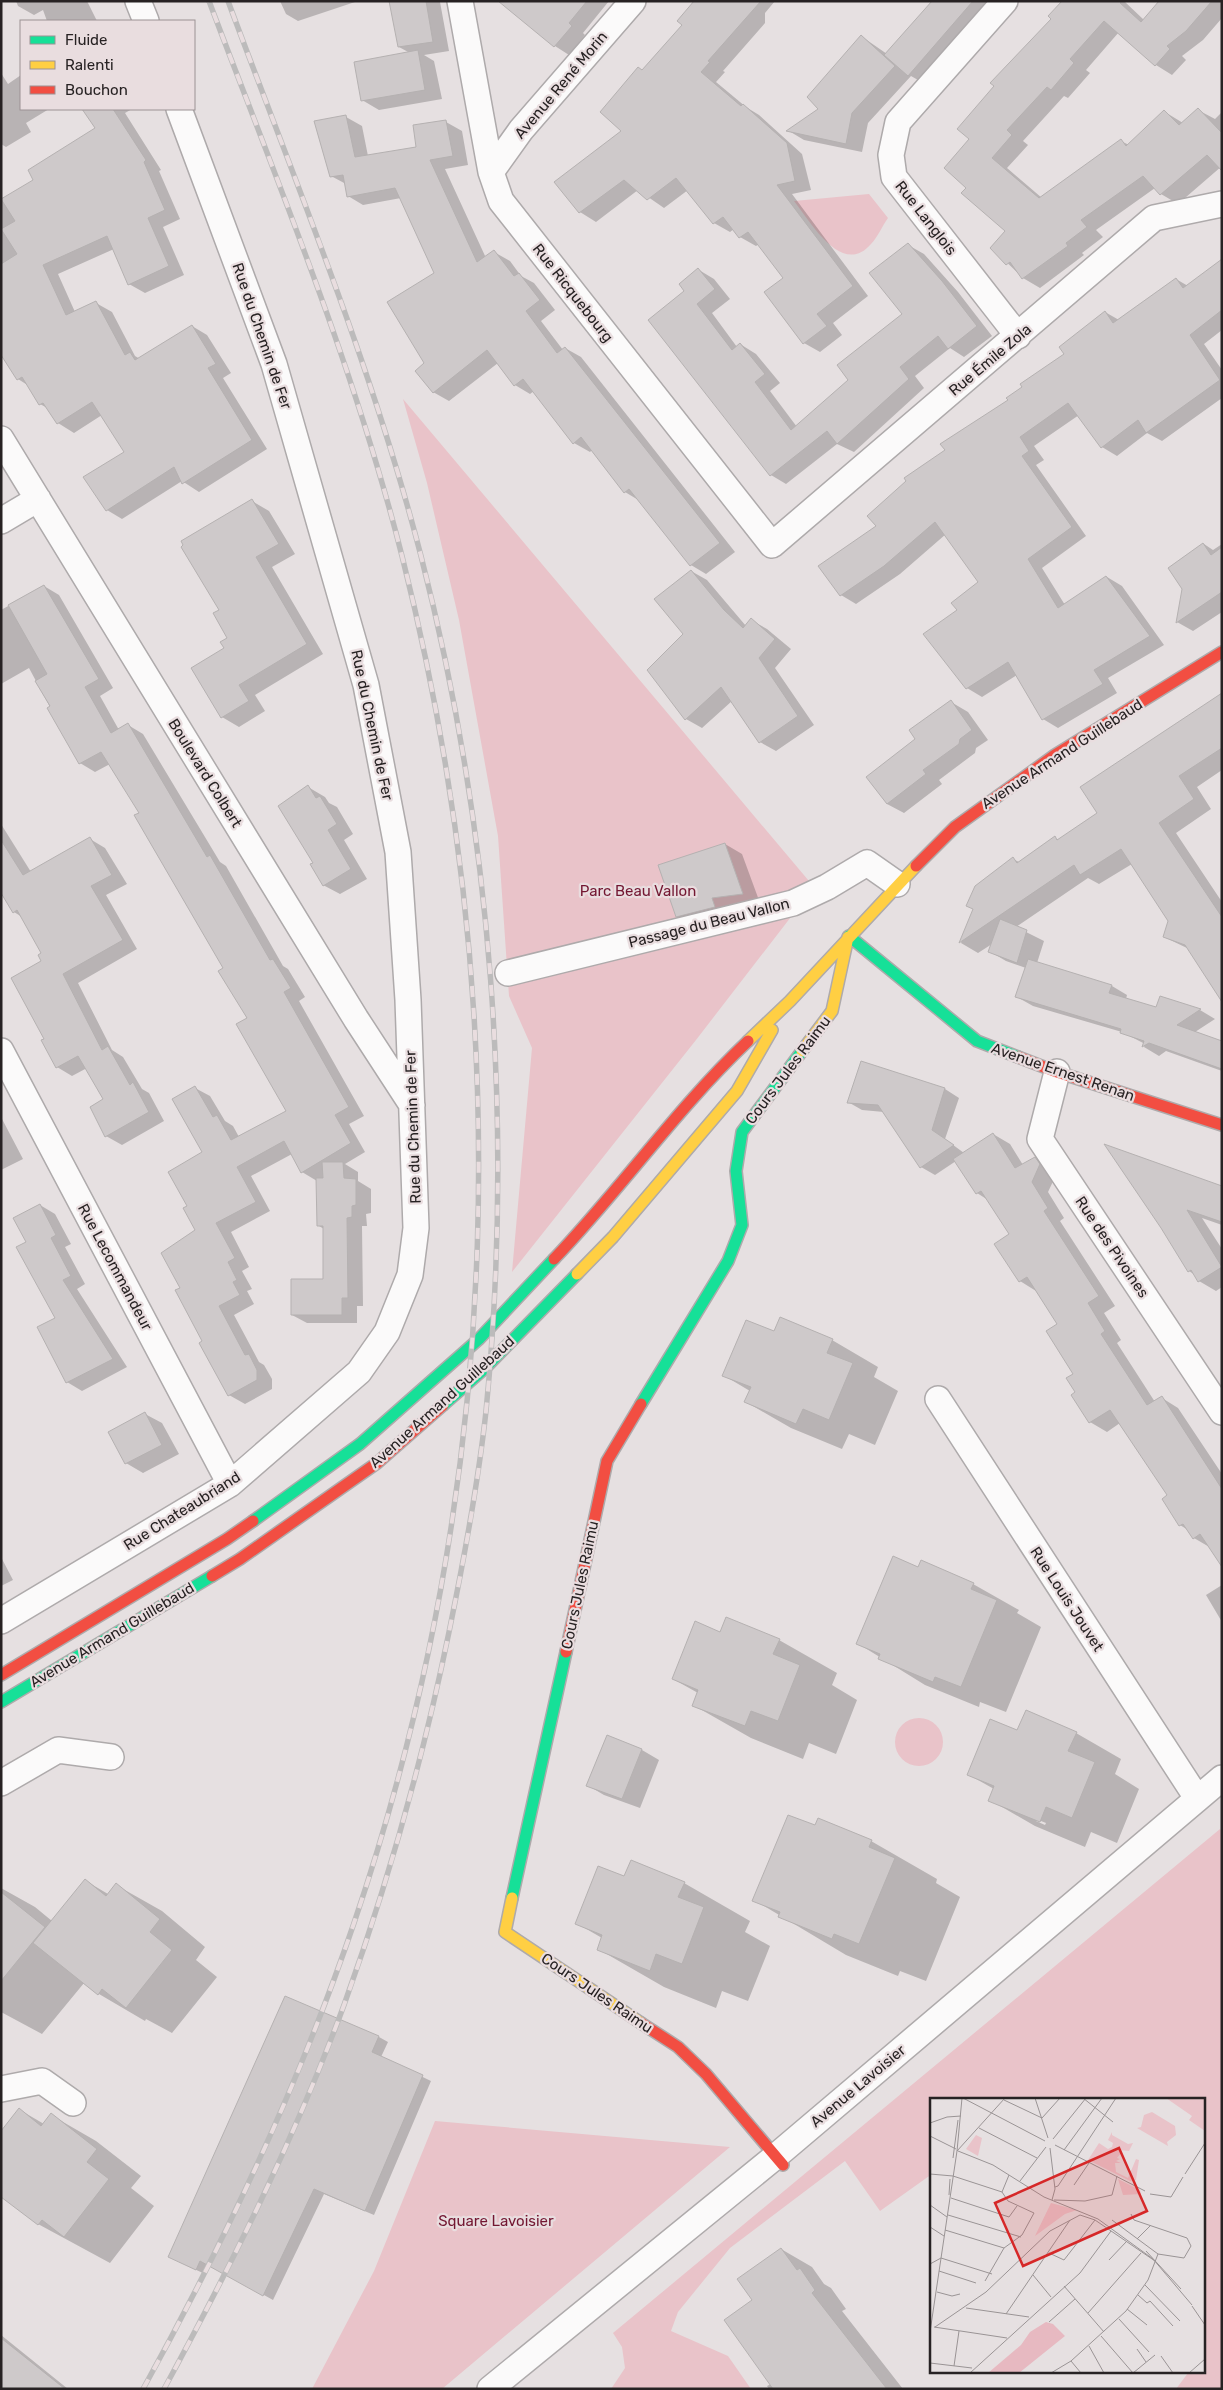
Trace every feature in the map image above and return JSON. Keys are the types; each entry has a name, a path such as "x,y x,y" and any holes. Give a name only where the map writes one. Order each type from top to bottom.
{"street":[{"path":"138,1 146,20"},
{"name":"Rue Ricquebourg","path":"460,1 492,172 501,201 772,545"},
{"name":"Avenue René Morin","path":"492,172 521,130 633,1"},
{"name":"Rue Langlois","path":"1005,1 898,122 891,155 894,177 1018,336"},
{"name":"Rue du Chemin de Fer","path":"179,110 274,364 366,685 398,852 408,1000 416,1228 410,1275 387,1332 370,1359"},
{"name":"Rue Émile Zola","path":"772,545 1154,218 1222,204"},
{"name":"Boulevard Colbert","path":"1,439 351,1011 412,1104"},
{"path":"1,521 38,499"},
{"name":"Avenue Armand Guillebaud","path":"1,1675 227,1539 360,1444 480,1339 591,1220 713,1074 790,1001 897,884 955,827 1054,755 1222,652"},
{"name":"Passage du Beau Vallon","path":"508,972 793,903 827,887 867,863 897,884"},
{"name":"Avenue Ernest Renan","path":"849,936 978,1041 1057,1072 1222,1125"},
{"name":"Cours Jules Raimu","path":"780,2161 706,2074 678,2047 505,1932 606,1461 728,1261 742,1225 736,1171 742,1132 832,1011 849,936"},
{"name":"Avenue Armand Guillebaud","path":"1,1702 240,1559 377,1463 478,1374 613,1236 730,1098 790,1001"},
{"name":"Rue Lecommandeur","path":"1,1051 230,1484"},
{"name":"Rue des Pivoines","path":"1057,1072 1040,1139 1222,1412"},
{"name":"Rue Chateaubriand","path":"1,1621 230,1484 359,1372 370,1359"},
{"name":"Rue Louis Jouvet","path":"938,1399 1197,1798"},
{"path":"1,1784 58,1750 111,1757"},
{"name":"Avenue Lavoisier","path":"490,2389 780,2161 1222,1778"},
{"path":"1,2089 42,2081 73,2103"}],"green space":[{"path":"869,194 888,218 876,238 860,253 849,254 838,251 818,232 794,201"},
{"name":"Parc Beau Vallon","path":"403,399 814,887 696,1040 512,1272 532,1048 509,996 498,836 459,620 427,483"},
{"path":"919,1718 928,1720 936,1725 941,1733 943,1742 941,1751 936,1759 928,1764 919,1766 910,1764 902,1759 897,1751 895,1742 897,1733 902,1725 910,1720"},
{"path":"1220,1829 1222,1832 1222,2389 1176,2389 1187,2372 1206,2372 1206,2098 930,2098 930,2175 880,2211 845,2161 730,2248 678,2312 671,2331 728,2356 751,2389 611,2389 625,2368 622,2347 613,2333"},
{"name":"Square Lavoisier","path":"435,2121 730,2147 442,2389 312,2389 374,2271"}],"building":[{"path":"389,1 426,1 433,42 398,47"},
{"path":"498,1 587,1 569,23 572,26 554,47"},
{"path":"694,1 761,1 708,61 710,62 701,72 741,106 743,104 787,143 795,181 777,185 853,286 817,314 827,326 803,344 764,292 783,278 748,232 739,238 723,217 713,224 676,178 647,200 624,180 579,213 554,182 621,131 600,112 638,67 642,70 682,25 677,21"},
{"path":"932,1 973,1 908,76 884,55"},
{"path":"1062,1 1122,1 1120,3 1141,22 1159,1 1212,1 1186,31 1167,46 1170,49 1155,66 1104,21 1070,59 1074,63 1051,90 1047,87 1007,130 1012,135 992,158 1039,198 1121,139 1126,146 1164,110 1179,125 1198,108 1222,133 1222,171 1207,155 1160,195 1143,176 1081,220 1087,227 1066,243 1068,246 1022,279 1010,262 1006,265 990,248 1005,231 961,193 966,188 944,168 969,139 957,129 994,86 990,83 1051,19 1048,16"},
{"path":"861,35 895,66 852,113 846,144 786,131 818,109 807,97"},
{"path":"418,50 425,90 361,101 354,62"},
{"path":"83,110 114,110 146,160 144,162 165,210 148,218 169,266 128,285 107,236 43,265 66,315 96,301 125,355 130,352 135,360 192,325 216,364 208,368 252,440 182,484 174,467 106,511 83,477 124,452 92,402 57,424 43,403 39,405 22,377 17,380 1,355 1,264 17,254 1,229 15,221 1,199 33,180 28,170 95,128"},
{"path":"346,115 355,157 416,147 413,125 446,120 453,156 430,160 477,262 494,250 514,276 519,273 540,300 526,311 557,353 565,347 720,543 690,566 629,489 624,493 581,437 573,444 523,379 514,386 487,350 433,393 415,371 424,363 387,302 434,273 395,188 347,197 343,175 330,177 314,121"},
{"path":"908,243 942,281 977,326 948,349 938,336 900,367 909,379 837,444 827,431 770,476 648,320 684,291 679,284 698,268 715,289 697,304 732,350 740,343 765,374 755,382 791,430 848,380 837,365 902,314 869,273"},
{"path":"1222,259 1222,310 1190,335 1220,380 1146,433 1138,420 1101,448 1068,403 1020,437 1029,451 1022,456 1072,527 1028,559 1058,608 1106,576 1150,636 1094,670 1103,684 1042,720 1008,662 966,689 923,634 957,610 951,603 978,582 935,522 884,566 840,596 818,566 876,526 867,516 906,481 904,478 945,450 940,444 1008,400 1006,398 1022,387 1020,384 1064,354 1059,347 1105,311 1113,323 1176,278 1183,288"},
{"path":"252,499 279,544 256,557 307,644 239,685 249,701 221,718 191,668 224,648 220,642 227,638 213,613 219,610 181,547 183,545 181,541"},
{"path":"1203,543 1211,555 1222,547 1222,592 1176,623 1182,589 1168,568"},
{"path":"691,570 724,610 743,628 751,618 775,639 759,658 798,716 759,743 721,687 685,720 647,670 683,634 654,599"},
{"path":"44,585 99,679 85,687 111,733 128,723 207,857 210,855 270,960 273,959 291,988 284,992 349,1107 335,1115 351,1143 301,1173 284,1141 237,1167 256,1202 216,1223 235,1258 228,1262 237,1280 233,1282 240,1295 219,1306 245,1355 249,1354 257,1370 257,1380 228,1396 199,1343 202,1341 175,1290 180,1288 161,1253 195,1230 183,1208 187,1206 168,1172 202,1152 172,1099 195,1086 213,1117 217,1115 231,1140 286,1111 236,1024 247,1018 218,971 223,968 134,815 139,813 101,752 79,764 47,708 50,706 35,681 47,674 8,605"},
{"path":"1222,693 1222,748 1179,776 1194,799 1159,823 1222,917 1222,1002 1185,945 1163,937 1168,921 1121,849 1080,875 1074,865 959,943 973,909 966,906 975,886 1013,857 1017,863 1055,836 1057,840 1097,813 1080,787"},
{"path":"951,700 972,730 960,739 959,744 923,770 926,774 887,804 866,777 915,739 909,730"},
{"path":"308,785 316,798 320,796 337,824 328,830 351,869 323,886 310,864 313,863 278,806"},
{"path":"90,837 112,875 91,886 123,940 63,974 102,1050 108,1046 130,1085 133,1082 149,1112 105,1137 90,1107 103,1099 78,1056 56,1068 41,1040 44,1039 11,978 41,961 38,955 41,953 17,910 13,913 1,893 1,840 23,875"},
{"path":"725,843 743,894 712,898 715,907 676,917 658,865"},
{"path":"1000,919 1027,930 1017,963 988,952"},
{"path":"1028,959 1112,985 1109,993 1156,1007 1160,996 1201,1009 1177,1025 1222,1041 1222,1069 1149,1043 1142,1047 1144,1041 1120,1033 1121,1029 1015,997"},
{"path":"861,1061 945,1088 932,1130 954,1145 920,1168 878,1105 847,1103"},
{"path":"993,1133 1015,1168 1035,1157 1040,1164 1032,1182 1048,1208 1044,1211 1099,1296 1088,1303 1105,1331 1101,1334 1147,1405 1162,1396 1222,1489 1222,1567 1200,1534 1193,1539 1183,1524 1179,1526 1162,1499 1167,1495 1110,1410 1089,1423 1071,1395 1075,1392 1066,1378 1073,1374 1046,1331 1057,1324 1027,1277 1019,1282 994,1244 1009,1234 981,1191 976,1194 953,1159"},
{"path":"1104,1144 1222,1186 1222,1222 1187,1210 1222,1267 1198,1282 1191,1270 1188,1272 1161,1228"},
{"path":"322,1162 343,1162 344,1178 356,1179 356,1205 352,1206 352,1217 347,1218 348,1298 342,1298 342,1315 291,1315 291,1279 323,1279 323,1226 317,1226 316,1178 323,1178"},
{"path":"40,1204 56,1235 51,1238 71,1276 63,1280 113,1359 66,1383 37,1327 55,1318 16,1247 26,1242 13,1218"},
{"path":"780,1317 833,1339 827,1353 853,1363 829,1420 803,1409 796,1424 744,1402 751,1387 722,1376 746,1320 774,1331"},
{"path":"145,1412 162,1445 125,1464 108,1432"},
{"path":"893,1556 918,1567 921,1560 974,1583 971,1589 997,1600 961,1687 935,1677 933,1682 878,1659 880,1654 856,1644"},
{"path":"726,1617 780,1639 773,1654 800,1665 778,1721 751,1711 745,1726 692,1706 698,1690 672,1679 695,1621 720,1632"},
{"path":"1026,1710 1077,1732 1068,1751 1095,1762 1072,1818 1046,1807 1040,1822 988,1801 994,1786 967,1775 990,1719 1017,1730"},
{"path":"607,1735 642,1749 622,1799 586,1786"},
{"path":"788,1815 815,1825 818,1818 872,1840 869,1847 895,1858 859,1944 834,1934 832,1939 778,1917 780,1912 752,1901"},
{"path":"631,1860 685,1882 678,1897 704,1907 682,1964 656,1954 650,1971 597,1950 602,1935 575,1924 598,1866 624,1876"},
{"path":"85,1879 106,1896 116,1883 160,1919 150,1932 172,1950 126,2008 102,1989 98,1995 33,1943"},
{"path":"1,1892 45,1927 1,1981"},
{"path":"285,1996 379,2036 372,2052 423,2075 365,2211 314,2189 263,2296 200,2261 196,2270 168,2257"},
{"path":"19,2108 41,2126 51,2113 97,2149 87,2162 109,2179 64,2237 42,2220 38,2225 1,2197 1,2131"},
{"path":"781,2248 797,2270 800,2268 815,2290 812,2293 887,2389 773,2389 724,2320 752,2300 737,2279"},
{"path":"1,2338 65,2389 1,2389"}],"railway":[{"path":"143,2389 174,2333 232,2218 310,2043 354,1923 404,1755 441,1586 466,1415 477,1243 477,1071 464,898 439,727 402,556 383,485 361,415 288,207 209,1"},
{"path":"164,2389 238,2248 305,2104 344,2005 390,1867 416,1774 439,1679 465,1550 479,1466 486,1411 494,1304 498,1196 491,980 480,873 465,766 445,661 421,556 380,415 332,276 228,1"}],"traffic: fast":[{"path":"849,936 977,1041 1018,1057"},
{"path":"641,1404 728,1261 742,1225 736,1171 742,1132 802,1051"},
{"path":"253,1521 360,1444 479,1339 554,1259"},
{"path":"443,1405 485,1368 577,1274"},
{"path":"1,1702 212,1576"},
{"path":"512,1898 566,1652"}],"traffic: slow":[{"path":"748,1041 790,1001 916,866"},
{"path":"802,1051 832,1011 848,937"},
{"path":"577,1274 613,1237 737,1091 772,1030"},
{"path":"512,1898 505,1932 641,2023"}],"traffic: jam":[{"path":"916,866 955,827 1055,755 1222,652"},
{"path":"554,1259 603,1205 697,1093 748,1041"},
{"path":"1018,1057 1057,1072 1222,1125"},
{"path":"566,1652 607,1461 641,1404"},
{"path":"212,1576 240,1559 377,1463 443,1405"},
{"path":"1,1675 227,1539 253,1521"},
{"path":"641,2023 678,2047 706,2074 783,2165"}]}
